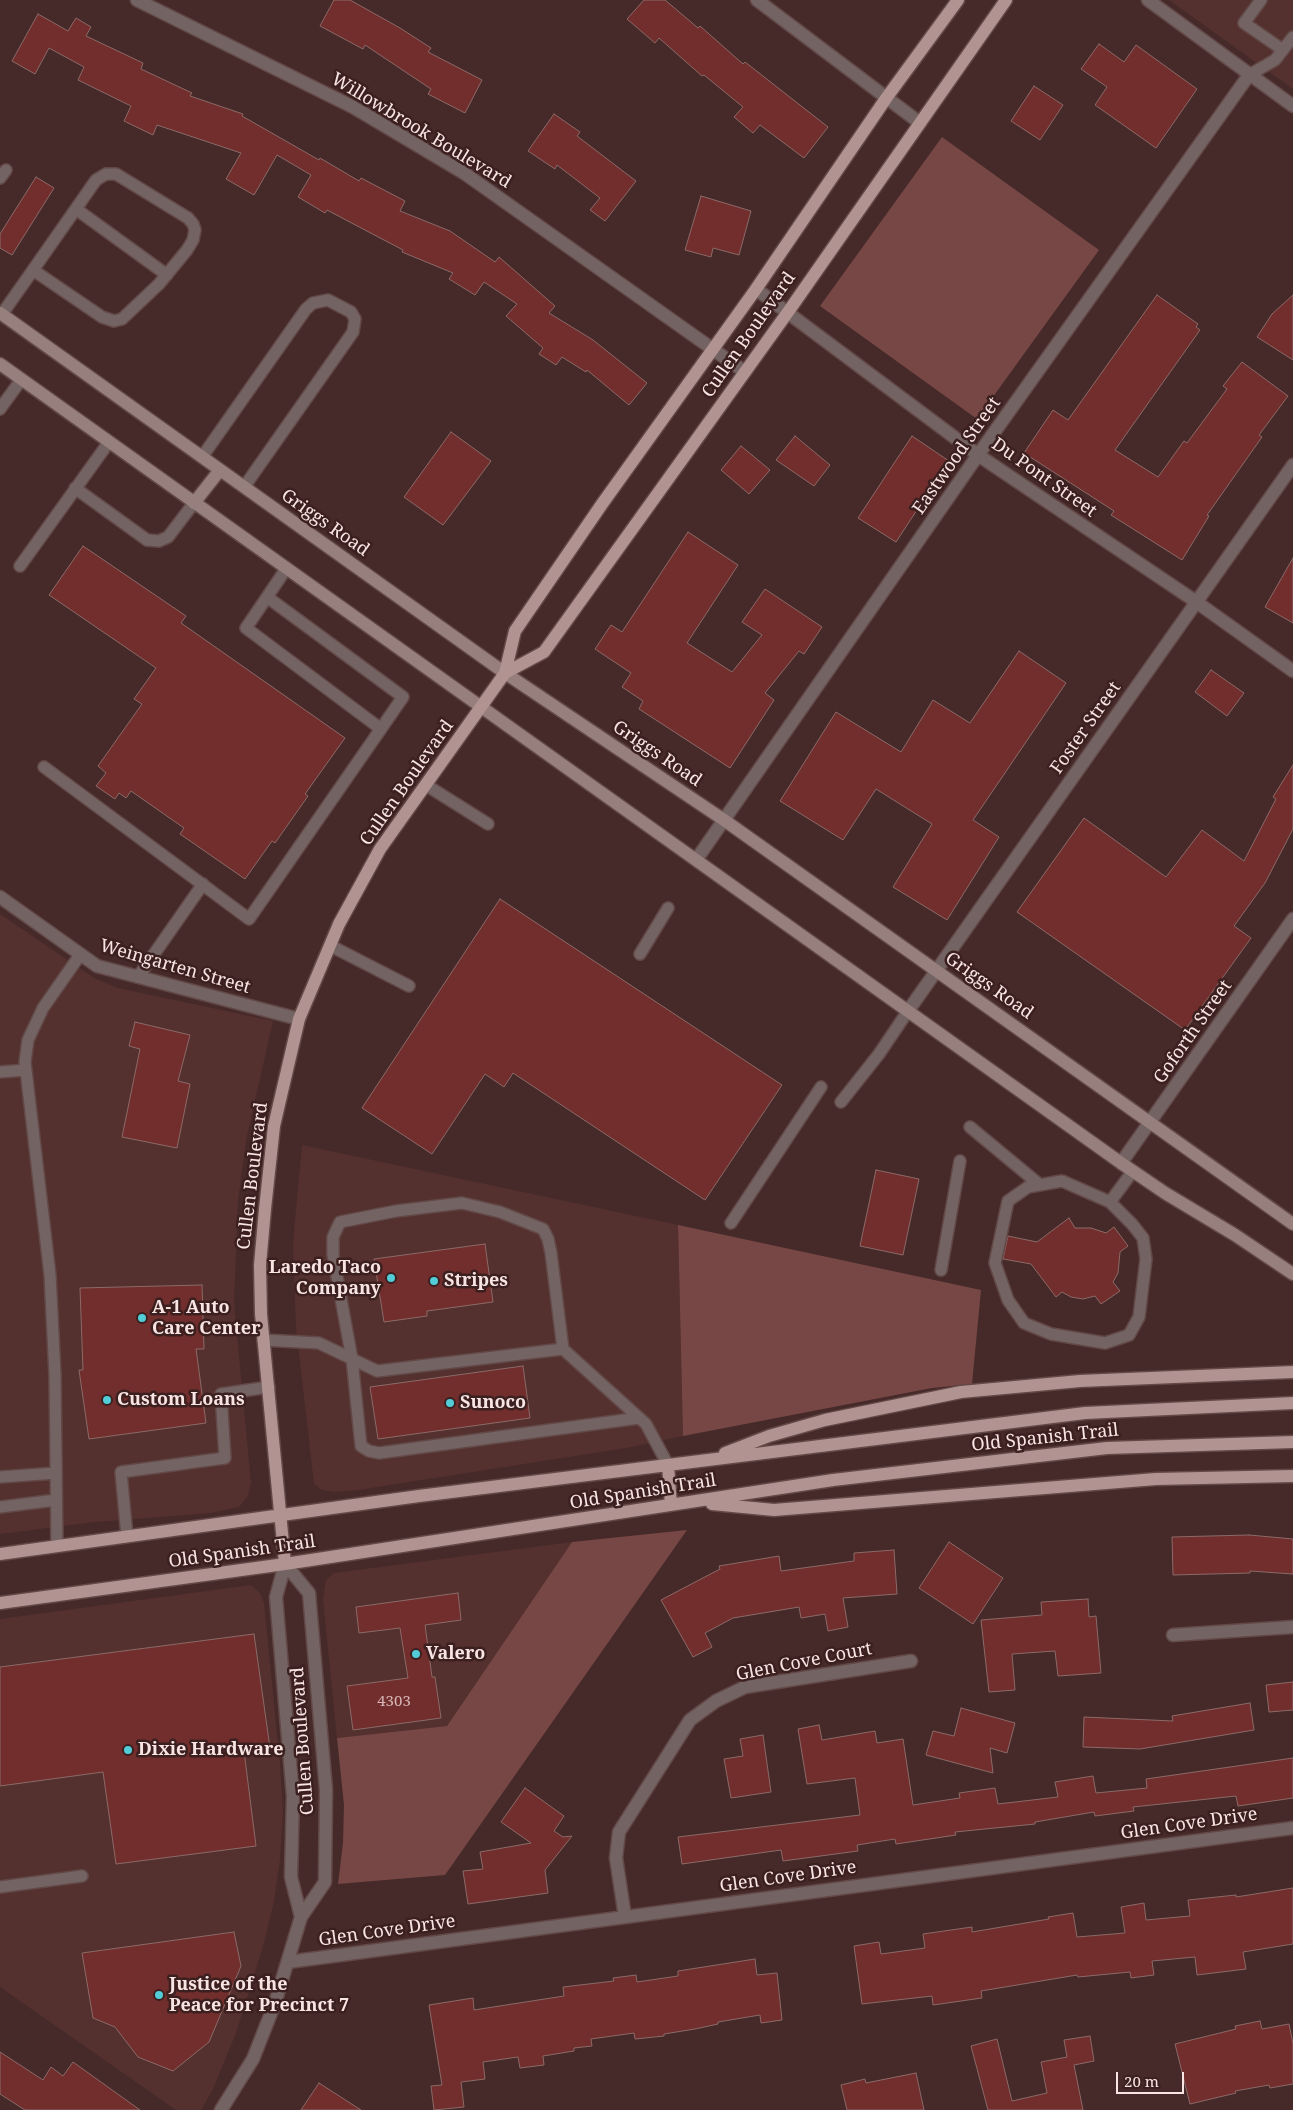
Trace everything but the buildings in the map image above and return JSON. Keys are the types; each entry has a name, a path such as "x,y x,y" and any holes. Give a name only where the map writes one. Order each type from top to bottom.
{"main road":[{"name":"Cullen Boulevard","path":"285,1564 261,1314 260,1265 264,1209 274,1126 299,1019 339,924 380,849 505,673 514,631 756,289 887,97 958,0"},
{"name":"Cullen Boulevard","path":"505,673 544,652 788,312 1006,0"},
{"name":"Griggs Road","path":"1,314 505,673 724,820 1293,1224"},
{"path":"0,364 1121,1163 1293,1274"},
{"path":"194,503 220,470"},
{"path":"706,1460 769,1436 825,1420 961,1392 1080,1382 1293,1372"},
{"name":"Old Spanish Trail","path":"0,1554 281,1514 1085,1413 1293,1403"},
{"name":"Old Spanish Trail","path":"0,1603 285,1564 833,1480 1107,1448 1293,1442"},
{"path":"668,1465 671,1505"},
{"path":"694,1502 774,1510 1156,1479 1293,1476"}],"street":[{"name":"Willowbrook Boulevard","path":"137,0 353,107 464,173 745,372"},
{"path":"757,0 920,123"},
{"path":"1148,0 1293,106"},
{"name":"Eastwood Street","path":"696,860 978,455 1249,75"},
{"name":"Du Pont Street","path":"756,289 978,455 1195,601 1293,671"},
{"name":"Foster Street","path":"908,1011 1195,601 1293,465"},
{"name":"Weingarten Street","path":"0,898 96,966 299,1019"},
{"name":"Goforth Street","path":"1121,1163 1293,920"},
{"name":"Cullen Boulevard","path":"285,1564 276,1597 293,1796 291,1877 301,1917"},
{"name":"Cullen Boulevard","path":"222,2110 253,2059 275,2003 301,1917 326,1882 326,1790 309,1594 285,1564"},
{"path":"1173,1635 1293,1627"},
{"name":"Glen Cove Court","path":"625,1917 616,1858 619,1832 690,1720 716,1700 745,1687 911,1661"},
{"name":"Glen Cove Drive","path":"288,1962 1293,1828"}],"lane":[{"path":"1261,0 1244,23 1283,50"},
{"path":"1249,75 1275,60 1293,37"},
{"path":"1,314 32,270 76,209 96,180 106,174 116,174 188,218 195,230 193,240 187,250 167,275 122,320 102,317 32,270"},
{"path":"76,209 167,275"},
{"path":"202,457 306,309 313,303 328,300 351,312 355,319 353,332 244,487"},
{"path":"0,409 21,380"},
{"path":"20,566 108,442"},
{"path":"75,488 147,540 159,541 168,537 194,503"},
{"path":"286,569 246,628 381,729"},
{"path":"44,767 249,918 403,697 267,597"},
{"path":"426,785 488,824"},
{"path":"138,977 203,884"},
{"path":"640,954 668,908"},
{"path":"331,946 409,986"},
{"path":"57,1546 55,1375 50,1275 26,1070 28,1040 43,1008 80,955"},
{"path":"841,1102 879,1054 908,1011"},
{"path":"0,1072 26,1070"},
{"path":"731,1223 821,1087"},
{"path":"970,1127 1040,1185"},
{"path":"941,1270 960,1161"},
{"path":"1110,1202 1133,1171"},
{"path":"1062,1181 1110,1202 1143,1238 1146,1259 1139,1317 1129,1334 1106,1343 1052,1334 1024,1323 1008,1300 996,1263 1008,1201 1028,1187 1062,1181"},
{"path":"639,1418 379,1453 361,1446 352,1359 333,1255 333,1237 340,1222 396,1211 462,1203 500,1212 543,1229 551,1253 563,1349 639,1418 652,1435 668,1465"},
{"path":"263,1340 319,1343 377,1371 563,1349"},
{"path":"127,1536 121,1472 225,1458 221,1394 269,1387"},
{"path":"0,1477 56,1473"},
{"path":"0,1507 56,1500"},
{"path":"0,1887 82,1876"}],"shaded area":[{"path":"1169,0 1293,0 1293,89"},
{"path":"942,137 1099,250 977,419 820,306"},
{"path":"0,914 94,978 118,988 273,1021 247,1136 238,1200 234,1303 251,1483 248,1496 239,1507 211,1513 95,1522 0,1534"},
{"path":"302,1145 678,1225 683,1436 626,1448 358,1490 336,1492 322,1490 314,1484 296,1327 293,1242"},
{"path":"678,1225 981,1290 972,1384 932,1388 683,1436"},
{"path":"687,1530 445,1875 338,1884 343,1843 344,1805 337,1738 447,1726 572,1542"},
{"path":"572,1542 447,1726 337,1738 323,1600 326,1580 334,1573"},
{"path":"251,1585 260,1593 264,1603 280,1764 283,1813 280,1859 274,1901 264,1943 236,2033 213,2089 201,2110 176,2110 0,1987 0,1619"}],"place":[{"name":"Laredo Taco Company","path":"391,1278"},
{"name":"Stripes","path":"434,1281"},
{"name":"A-1 Auto Care Center","path":"142,1318"},
{"name":"Custom Loans","path":"107,1400"},
{"name":"Sunoco","path":"450,1403"},
{"name":"Valero","path":"416,1654"},
{"name":"Dixie Hardware","path":"128,1750"},
{"name":"Justice of the Peace for Precinct 7","path":"159,1995"}]}
